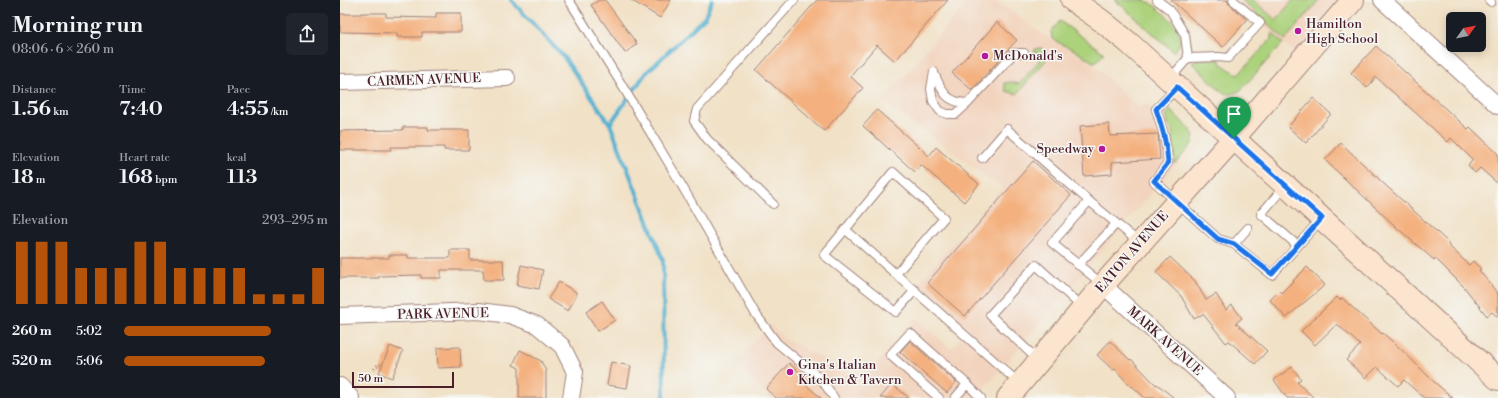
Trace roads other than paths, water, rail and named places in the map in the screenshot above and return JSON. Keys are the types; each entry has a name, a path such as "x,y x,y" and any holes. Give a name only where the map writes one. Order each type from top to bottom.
{"main road":[{"name":"EATON AVENUE","path":"1014,391 1083,308 1234,138 1353,0"},
{"path":"1081,3 1129,43 1498,379"}],"street":[{"path":"1382,0 1498,106"},
{"name":"CARMEN AVENUE","path":"340,82 507,78"},
{"name":"MARK AVENUE","path":"1103,285 1228,398"},
{"name":"PARK AVENUE","path":"340,316 479,311 510,315 537,326 562,346 575,372 571,398"},
{"path":"340,386 351,398"}],"lane":[{"path":"569,0 670,165 755,313 777,343 822,380 834,398"},
{"path":"773,204 707,138 694,122 697,109 794,0"},
{"path":"1157,0 1170,10 1185,35 1188,58 1156,109 1164,129 1168,146 1168,163 1154,181 1218,239 1234,244 1272,274 1322,218"},
{"path":"1188,58 1228,58 1260,23 1233,0"},
{"path":"968,103 958,103 947,96 940,87 934,72 931,89 933,101 940,111 946,114 956,114 968,103 1014,53 1024,53"},
{"path":"982,158 1007,129 1140,244"},
{"path":"896,274 944,218 893,172 824,255 896,312 915,290"},
{"path":"1286,185 1259,216 1297,245"},
{"path":"1089,201 1052,243 1103,285"},
{"path":"1078,265 1116,224"},
{"path":"1234,244 1248,228"},
{"path":"846,230 915,290 1014,391"},
{"path":"1039,360 990,315 1036,265 1083,308"},
{"path":"939,398 932,392 920,375 909,365 890,355 910,333 923,349 948,371 967,384 981,398"},
{"path":"932,392 938,384"},
{"path":"955,398 967,384"}],"waterway":[{"path":"511,0 563,56 610,124 663,260 664,398"},
{"path":"610,124 645,74 705,17 712,0"}],"place":[{"name":"Hamilton High School","path":"1298,31"},
{"name":"McDonald's","path":"985,56"},
{"name":"Speedway","path":"1102,149"},
{"name":"Gina's Italian Kitchen & Tavern","path":"790,372"}]}
